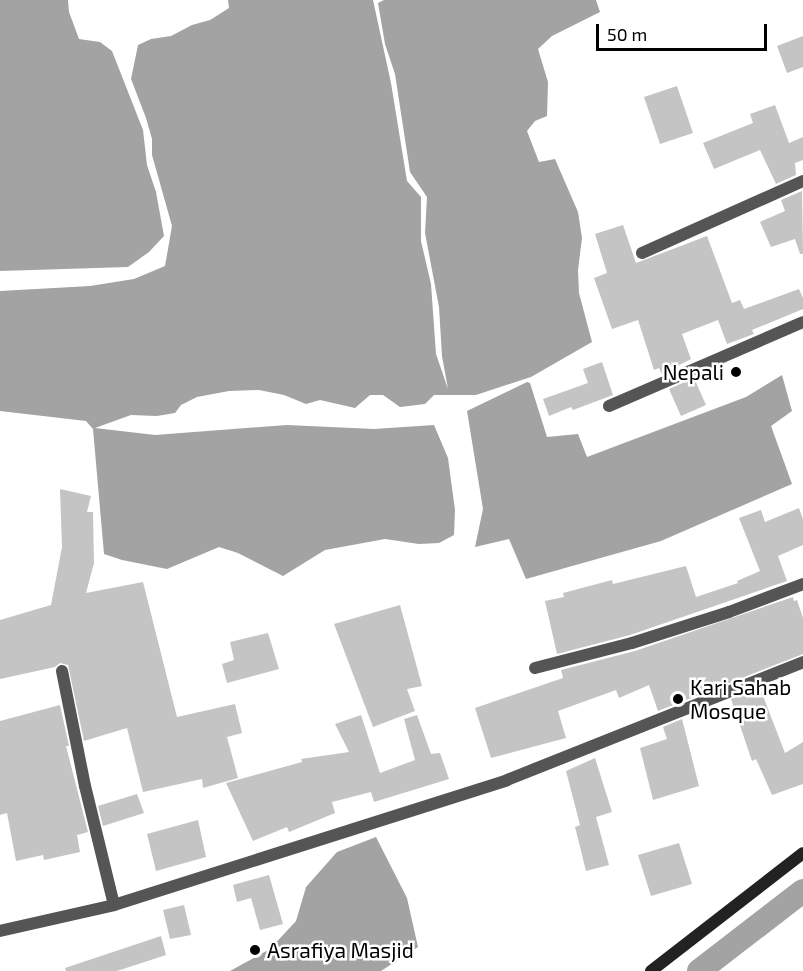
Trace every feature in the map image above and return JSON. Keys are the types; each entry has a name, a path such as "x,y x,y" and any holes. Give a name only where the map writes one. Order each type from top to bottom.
{"main road":[{"path":"651,971 803,853"}],"street":[{"path":"642,253 803,181"},
{"path":"609,406 803,322"},
{"path":"535,668 632,643 729,612 803,584"},
{"path":"0,931 114,905 507,780 803,662"},
{"path":"62,671 85,786 114,905"}],"shaded area":[{"path":"0,0 68,0 69,12 79,39 100,42 112,51 143,130 147,165 156,192 164,236 149,252 128,267 0,271"},
{"path":"228,0 373,0 391,83 407,181 421,197 421,241 431,284 436,354 448,389 442,356 439,307 425,233 427,197 410,172 395,74 385,44 378,3 384,0 596,0 600,12 552,36 538,49 548,82 547,116 535,121 527,131 539,162 555,159 578,212 582,238 578,270 579,293 592,342 531,377 476,395 434,395 425,404 400,407 383,395 370,395 355,408 320,400 306,404 284,395 259,390 229,391 197,397 181,405 175,413 157,416 131,415 95,428 155,435 287,425 374,429 434,425 448,458 455,510 454,535 439,543 419,544 385,539 325,550 283,576 238,553 219,547 167,569 122,560 104,554 93,429 86,421 0,411 0,291 90,286 134,279 165,266 172,226 152,155 152,139 131,79 138,45 151,39 171,36 192,25 210,20 229,8"},
{"path":"782,375 792,411 771,426 792,484 661,541 526,579 509,539 475,547 483,509 467,411 527,382 530,383 547,437 578,434 587,457 746,397"},
{"path":"376,837 407,898 418,947 381,971 230,971 270,949 296,921 306,887 337,852"}],"building":[{"path":"803,36 803,67 787,73 777,46"},
{"path":"677,86 693,133 660,144 644,97"},
{"path":"775,105 789,143 803,137 803,160 795,163 796,175 776,184 760,150 714,169 703,143 753,123 750,114"},
{"path":"802,191 803,254 800,254 795,239 771,247 760,222 785,211 781,200"},
{"path":"623,225 636,263 707,236 732,303 740,300 744,309 799,289 803,298 803,309 752,330 754,334 727,344 718,320 682,334 691,359 662,374 659,368 654,370 638,320 612,329 594,278 607,273 595,234"},
{"path":"602,362 613,395 549,416 543,399 588,383 583,369"},
{"path":"694,378 706,405 681,416 669,389"},
{"path":"60,489 91,496 87,512 93,512 94,563 86,593 143,582 177,717 235,704 242,733 227,737 238,778 203,788 202,779 143,792 127,728 84,741 68,665 60,663 55,667 0,679 0,620 51,605 62,547"},
{"path":"799,508 803,519 803,545 778,556 787,581 630,635 557,654 545,601 564,597 563,593 612,580 613,584 686,566 696,597 738,583 737,581 760,571 739,518 761,510 765,522"},
{"path":"793,597 794,601 797,600 803,618 803,654 658,711 649,685 619,698 616,690 558,711 566,738 491,758 475,708 563,678 561,670 635,651"},
{"path":"400,605 422,686 407,689 415,711 373,727 334,624"},
{"path":"268,633 279,669 227,683 222,664 234,660 230,642"},
{"path":"760,688 785,753 803,742 803,784 772,795 756,759 752,761 731,699"},
{"path":"60,705 69,746 66,746 88,832 77,835 80,852 44,860 43,855 16,861 7,813 0,815 0,721"},
{"path":"361,715 380,773 415,760 404,719 417,715 431,754 440,753 449,779 374,802 371,792 332,802 335,813 289,832 287,827 253,841 226,783 302,762 301,759 349,752 335,724"},
{"path":"682,719 699,786 653,800 640,748 667,739 663,727"},
{"path":"595,758 612,812 596,817 609,865 586,871 575,827 580,825 566,771"},
{"path":"137,794 144,813 103,826 98,806"},
{"path":"198,820 206,857 156,871 147,834"},
{"path":"679,843 692,884 651,896 638,855"},
{"path":"269,875 283,924 260,930 251,898 237,902 233,885"},
{"path":"184,905 191,935 170,939 163,910"},
{"path":"161,936 166,955 117,971 66,971 65,968"}],"waterway":[{"path":"699,971 803,891"}],"place":[{"name":"Nepali","path":"736,372"},
{"name":"Kari Sahab Mosque","path":"678,699"},
{"name":"Asrafiya Masjid","path":"255,950"}]}
